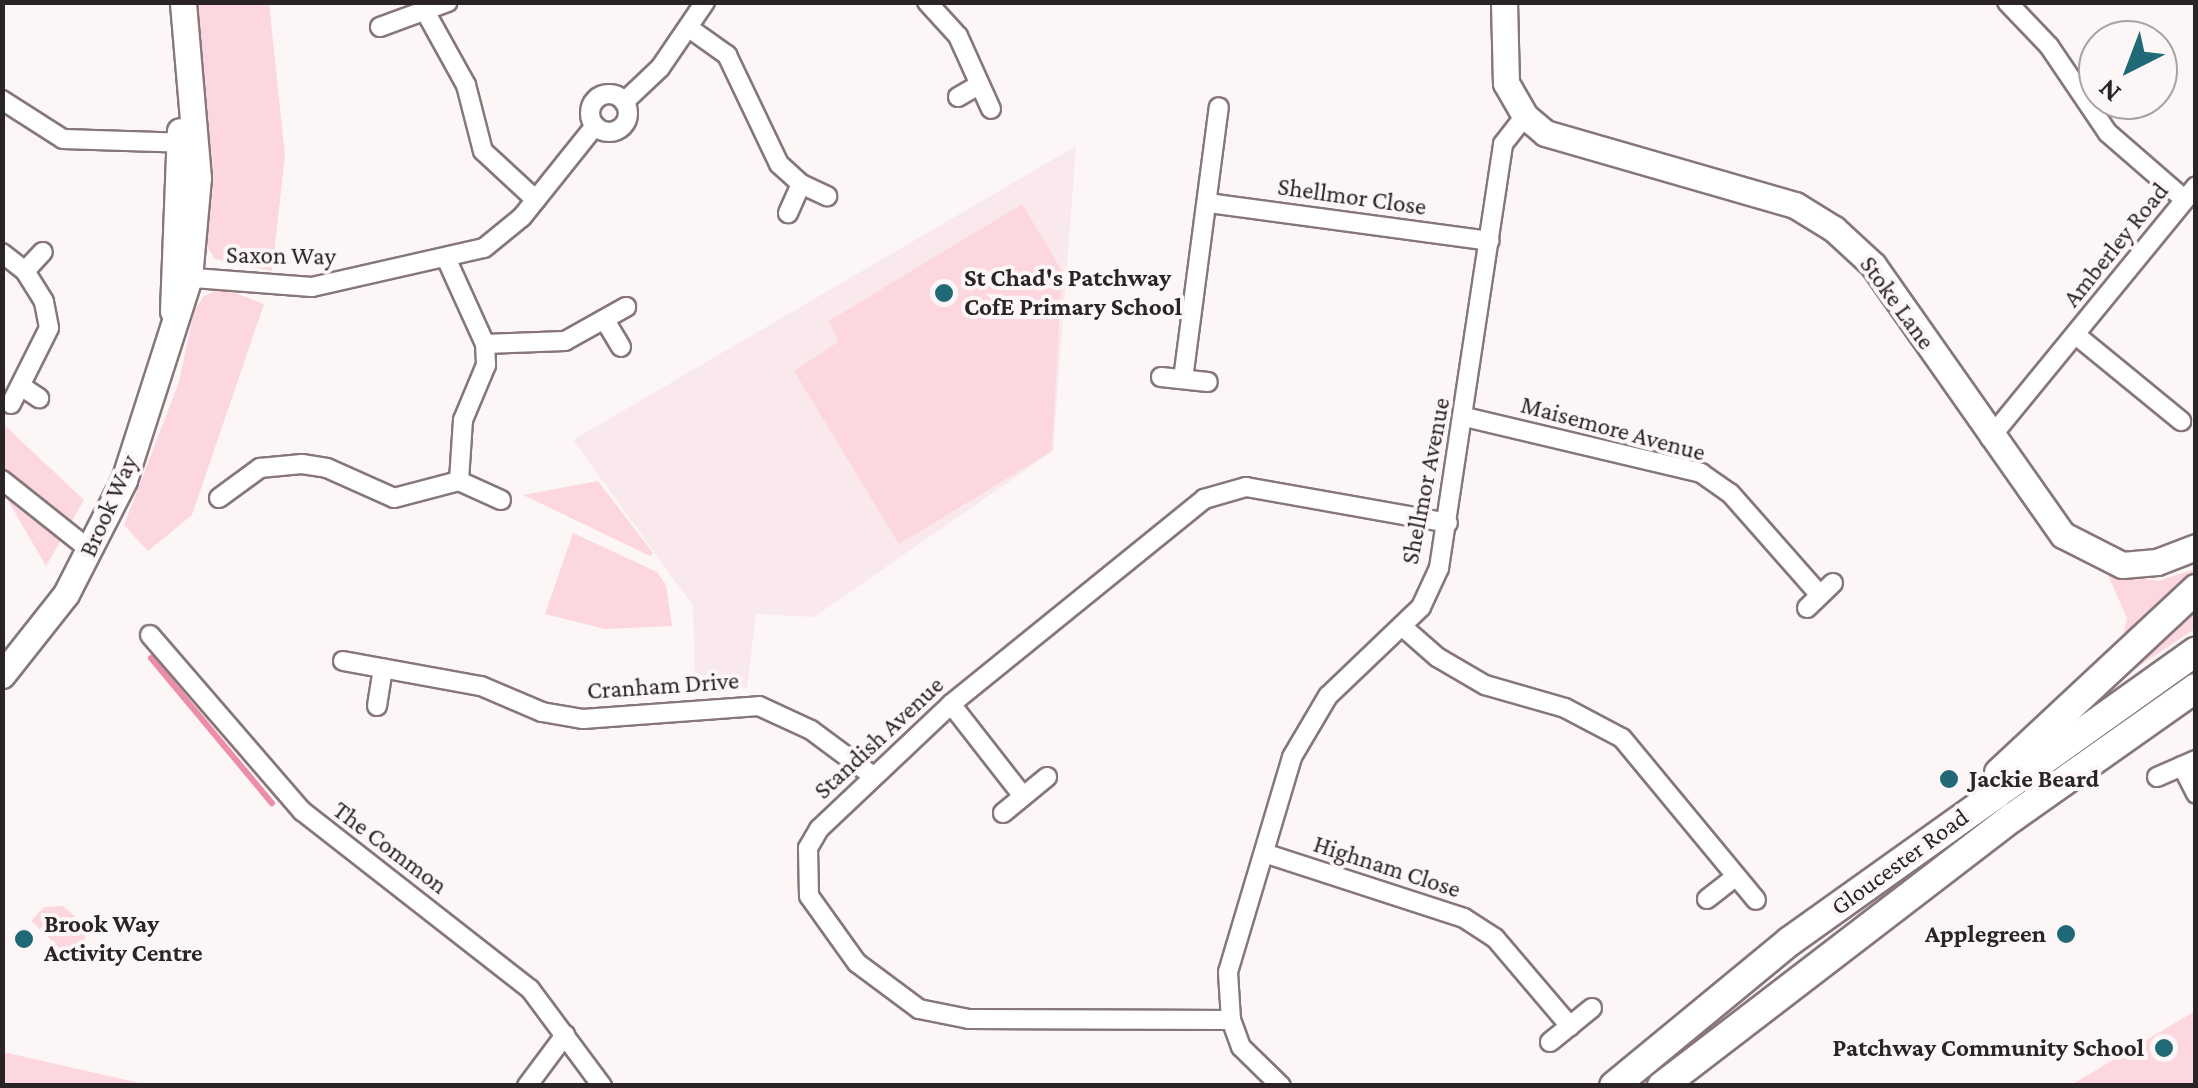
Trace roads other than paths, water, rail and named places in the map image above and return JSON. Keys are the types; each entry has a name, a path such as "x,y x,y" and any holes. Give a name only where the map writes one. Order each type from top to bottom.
{"main road":[{"path":"1905,858 2196,589"},
{"name":"Gloucester Road","path":"1614,1086 1790,941 2196,651"},
{"name":"Gloucester Road","path":"1662,1086 2013,817 2196,688"},
{"path":"2013,817 2196,712"}],"street":[{"name":"Brook Way","path":"167,2 189,143"},
{"name":"Brook Way","path":"2,675 66,594 90,550 152,406 180,277 189,143 183,2"},
{"path":"380,27 448,2"},
{"name":"Saxon Way","path":"624,102 660,68 705,2"},
{"path":"928,2 958,36 991,109"},
{"path":"1504,2 1506,82 1526,116"},
{"path":"2007,2 2049,46 2108,133 2190,192"},
{"path":"426,11 466,85 483,151 536,200"},
{"path":"688,28 728,55 780,164 801,184 827,196"},
{"path":"958,97 979,84"},
{"name":"Saxon Way","path":"611,94 624,102 628,118 621,128 611,132 595,126 590,112 597,98 611,94"},
{"path":"3,102 64,139 189,143"},
{"path":"1183,379 1219,106"},
{"name":"Shellmor Avenue","path":"1267,1082 1241,1047 1231,1020 1228,972 1292,758 1319,709 1404,628 1439,568 1465,416 1503,144 1526,116"},
{"name":"Stoke Lane","path":"1526,116 1573,145 1795,205 1834,228 1873,265 1990,438 2063,535 2086,552 2122,565 2158,562 2196,547"},
{"name":"Saxon Way","path":"180,277 312,287 484,248 536,200 595,126"},
{"path":"788,213 801,184"},
{"name":"Amberley Road","path":"1990,438 2190,192"},
{"name":"Shellmor Close","path":"1209,203 1489,241"},
{"path":"25,272 43,252"},
{"path":"2,254 25,272 44,302 49,328 10,404"},
{"path":"446,258 485,344 480,386 463,420 458,481"},
{"path":"485,344 564,341 626,308"},
{"path":"606,322 622,347"},
{"name":"Amberley Road","path":"2076,335 2181,421"},
{"path":"1161,378 1208,382"},
{"path":"22,386 38,398"},
{"name":"Maisemore Avenue","path":"1465,416 1700,473 1730,493 1820,595"},
{"path":"218,498 236,470 302,464 328,468 394,498 458,481 501,500"},
{"path":"2,480 90,550"},
{"name":"Standish Avenue","path":"1231,1020 969,1019 919,1010 886,991 857,963 805,884 808,848 819,829 951,704 1222,490 1246,487 1448,523"},
{"path":"1404,628 1436,657 1485,685 1602,722 1622,738 1756,900"},
{"name":"The Common","path":"150,641 302,812 502,964 566,1035 602,1086"},
{"name":"Cranham Drive","path":"343,661 481,686 542,712 583,719 759,706 811,730 872,776"},
{"path":"378,706 383,668"},
{"path":"951,704 1023,796"},
{"path":"2156,777 2189,763 2196,794"},
{"path":"1003,813 1046,776"},
{"name":"Highnam Close","path":"1264,853 1464,918 1495,938 1570,1026"},
{"path":"1708,899 1736,876"},
{"path":"1550,1042 1592,1008"},
{"path":"527,1086 566,1035"}],"waterway":[{"path":"151,658 272,803"}],"place":[{"name":"St Chad's Patchway CofE Primary School","path":"944,293"},
{"name":"Jackie Beard","path":"1949,779"},
{"name":"Applegreen","path":"2066,934"},
{"name":"Brook Way Activity Centre","path":"24,939"},
{"name":"Patchway Community School","path":"2164,1048"}]}
